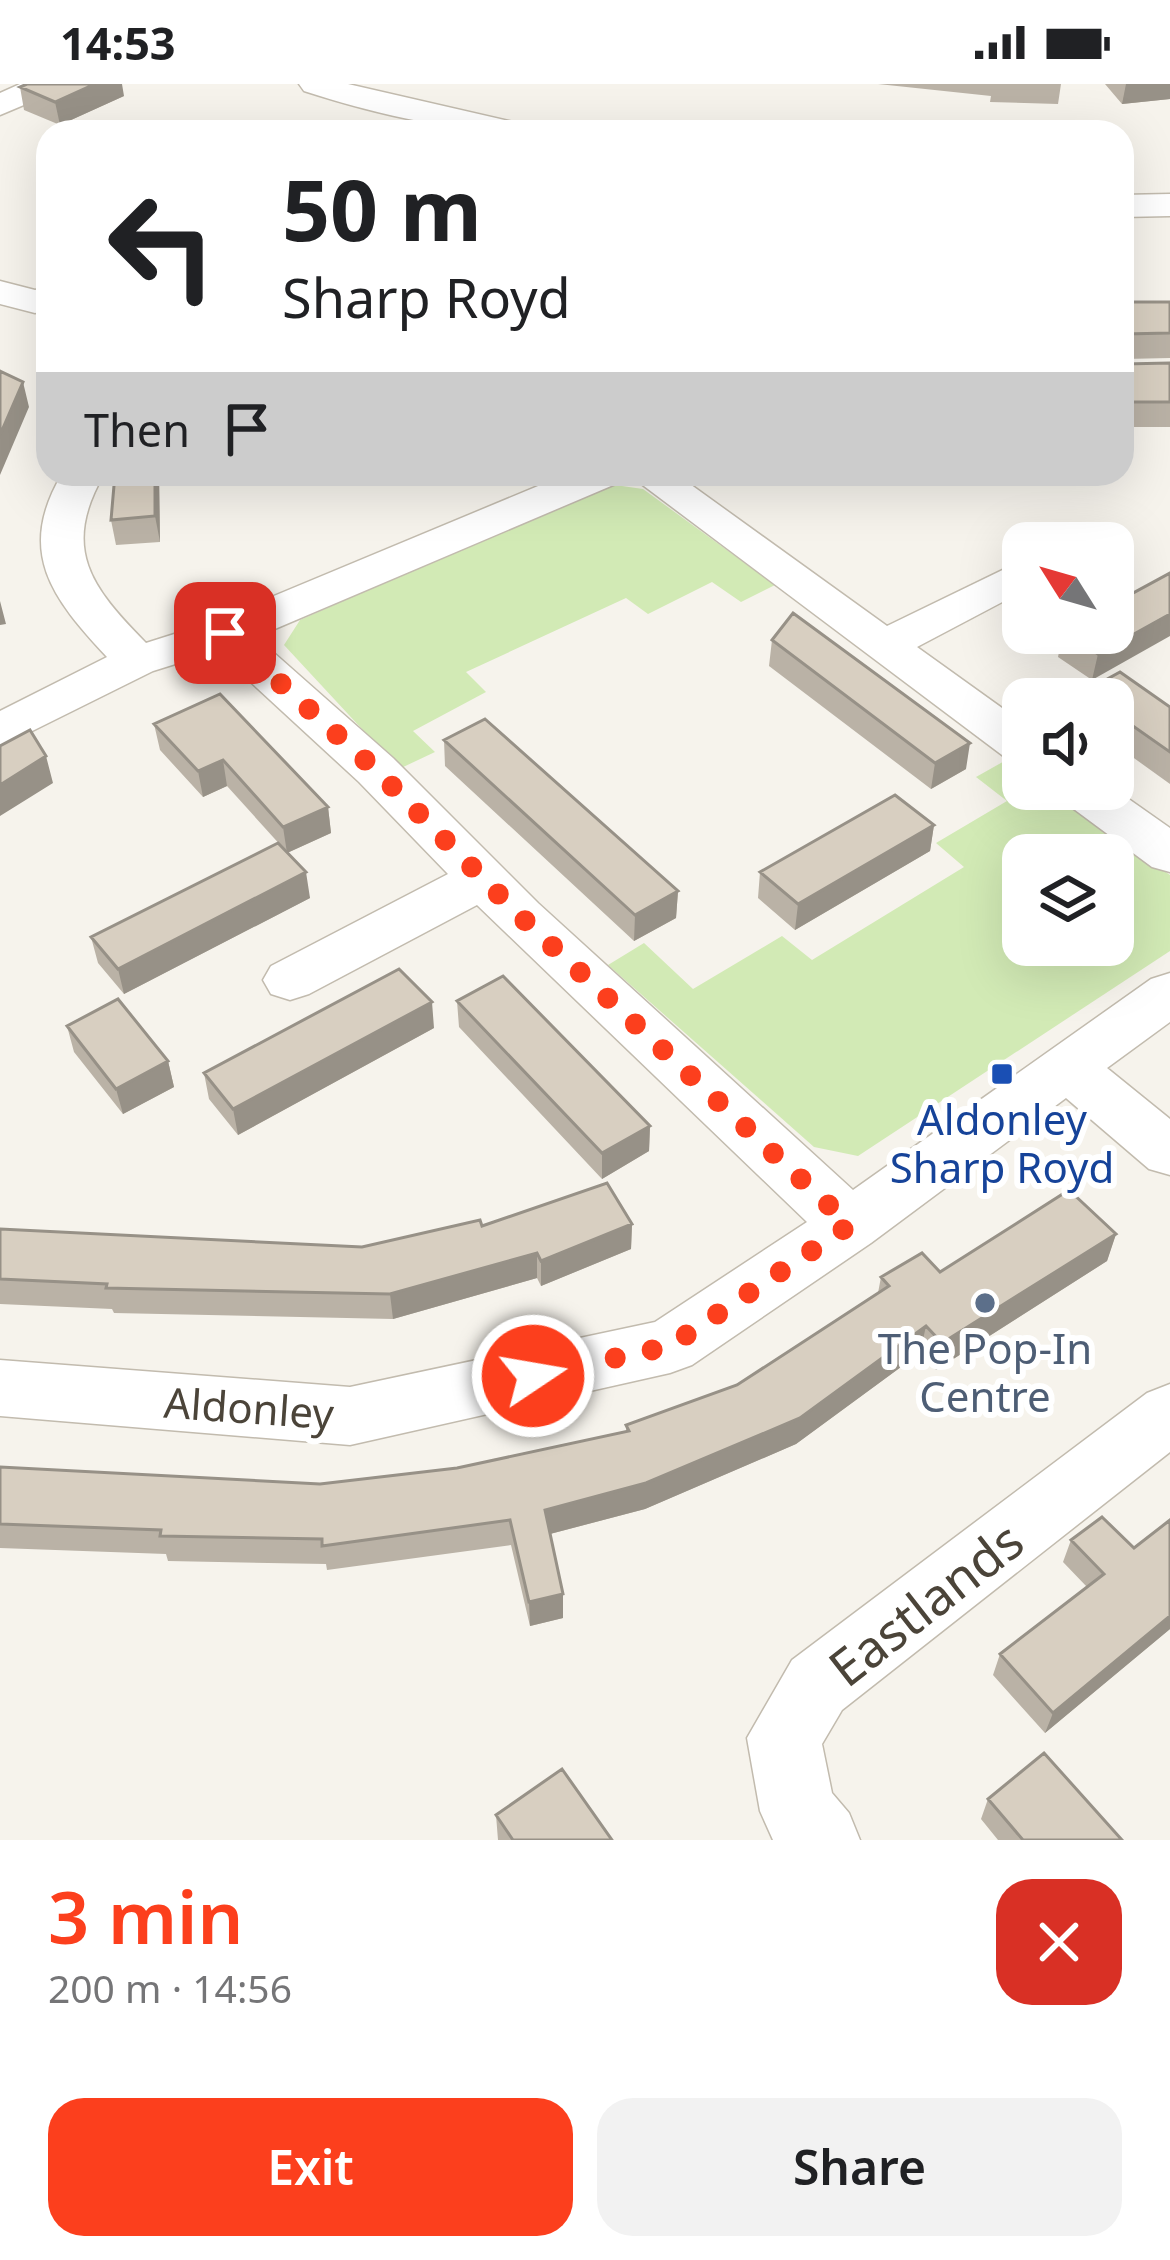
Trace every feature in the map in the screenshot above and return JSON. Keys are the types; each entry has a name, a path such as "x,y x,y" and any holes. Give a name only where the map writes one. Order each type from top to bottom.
{"street":[{"path":"0,105 46,84"},
{"path":"315,84 457,120"},
{"path":"1134,206 1170,205"},
{"path":"0,292 36,302"},
{"path":"74,486 57,552 84,607 137,661"},
{"path":"0,731 137,661 225,633 574,486"},
{"path":"665,486 1002,732"},
{"path":"884,646 1002,584"},
{"path":"225,633 376,770 482,879 850,1225"},
{"path":"1110,810 1170,854"},
{"path":"290,980 482,879"},
{"name":"Aldonley","path":"0,1388 350,1416 670,1346 850,1225 1170,993"},
{"path":"1066,1066 1170,1152"},
{"name":"Eastlands","path":"822,1840 798,1810 784,1738 817,1685 1170,1413"}],"green space":[{"path":"603,486 643,489 775,585 741,602 712,582 648,614 626,598 466,672 486,692 413,731 435,752 399,769 284,645 300,620"},
{"path":"1002,762 1002,797 976,777"},
{"path":"1002,804 1002,810 1079,810 1113,834 1002,834 1002,966 1134,966 1134,849 1170,875 1170,951 858,1156 814,1147 608,965 644,943 693,989 782,936 812,960 964,867 936,843"}],"building":[{"path":"95,84 55,102 20,87"},
{"path":"1134,302 1170,302 1170,333 1134,334"},
{"path":"1170,363 1170,402 1134,402 1134,364"},
{"path":"0,371 23,382 0,435"},
{"path":"114,486 155,486 155,516 111,520"},
{"path":"1170,573 1170,614 1134,634 1134,593"},
{"path":"793,613 970,743 935,763 772,640"},
{"path":"1134,682 1170,707 1170,752 1134,727"},
{"path":"220,694 328,807 283,827 223,760 198,771 154,724"},
{"path":"485,719 678,891 635,915 444,740"},
{"path":"30,730 46,756 0,785 0,746"},
{"path":"895,795 934,825 798,904 760,872"},
{"path":"278,843 306,872 118,969 91,937"},
{"path":"399,969 432,1002 233,1109 204,1073"},
{"path":"503,976 650,1126 602,1153 457,1001"},
{"path":"118,999 168,1061 116,1089 67,1026"},
{"path":"607,1183 632,1224 541,1261 537,1253 390,1294 106,1288 107,1284 0,1279 0,1229 362,1247 480,1220 482,1226"},
{"path":"1069,1190 1116,1234 942,1343 926,1326 800,1418 646,1483 545,1510 563,1594 529,1602 510,1520 322,1546 322,1539 160,1536 161,1530 0,1524 0,1467 320,1484 457,1468 629,1431 626,1425 737,1385 889,1286 881,1277 922,1253 940,1272"},
{"path":"1102,1517 1134,1548 1170,1520 1170,1616 1053,1713 1000,1654 1104,1574 1071,1540"},
{"path":"1044,1753 1122,1840 1023,1840 988,1799"},
{"path":"562,1769 612,1840 513,1840 496,1815"}],"place":[{"name":"Aldonley Sharp Royd","path":"1002,1074"},
{"name":"The Pop-In Centre","path":"985,1303"}],"route":[{"path":"225,633 376,770 520,916 850,1225 670,1346 533,1376"}]}
